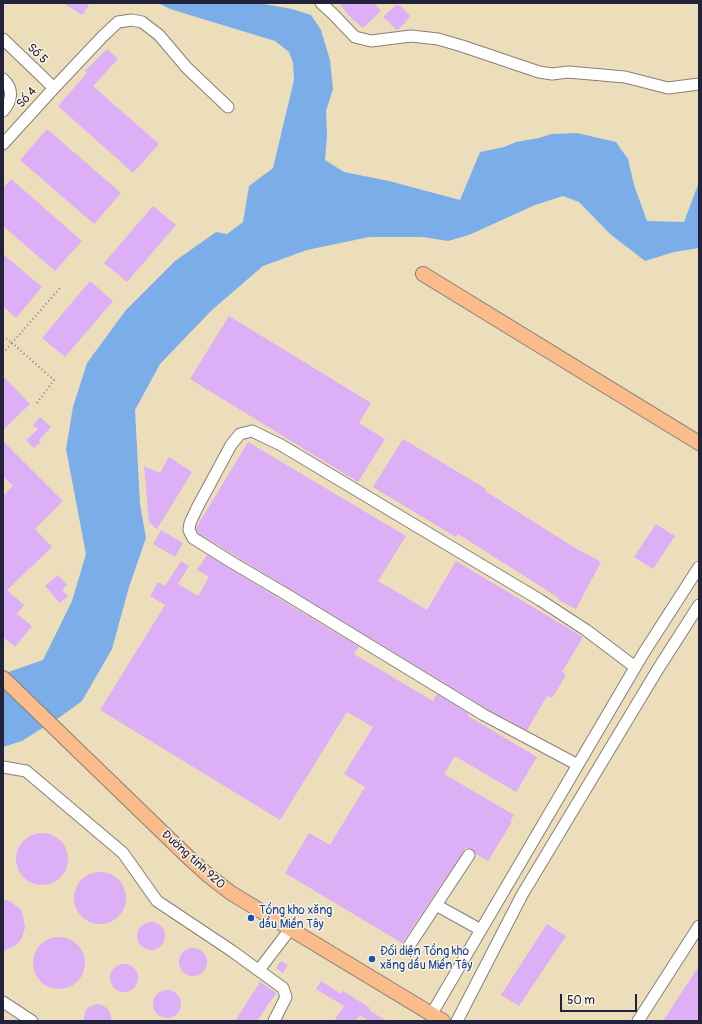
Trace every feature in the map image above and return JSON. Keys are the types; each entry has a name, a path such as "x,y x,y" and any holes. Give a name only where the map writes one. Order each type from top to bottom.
{"main road":[{"path":"423,274 699,443"},
{"name":"Đường tỉnh 920","path":"3,678 209,876 231,893 291,928 437,1018"}],"street":[{"path":"321,3 355,37 371,41 411,36 438,39 539,72 552,74 568,72 625,77 668,88 699,84"},
{"name":"Số 4","path":"3,144 103,36 118,22 132,20 142,22 159,34 187,68 228,107"},
{"name":"Số 5","path":"3,39 54,88"},
{"path":"3,79 8,84 10,90 9,105 3,111"},
{"path":"578,765 484,715 284,593 232,564 193,538 189,530 190,523 231,445 240,434 252,431 281,445 540,600 586,630 635,667"},
{"path":"437,1018 481,930 635,667 699,567"},
{"path":"457,1021 522,895 658,669 699,605"},
{"path":"3,767 26,771 124,853 157,901 232,951 283,988 286,997 274,1021"},
{"path":"407,949 468,855"},
{"path":"436,905 481,930"},
{"path":"638,1021 699,926"},
{"path":"259,970 291,928"},
{"path":"3,1002 32,1021"}],"path":[{"path":"3,353 60,288"},
{"path":"3,336 54,380 37,403"}],"water":[{"path":"158,3 258,3 292,9 311,15 321,30 330,60 333,89 326,111 327,136 325,160 344,172 389,181 460,200 480,152 551,134 577,133 616,142 628,159 634,185 647,221 684,222 699,182 699,248 674,252 645,261 610,234 579,202 563,196 535,205 469,235 448,241 423,237 369,237 307,250 263,266 212,310 160,364 135,410 140,504 146,538 129,587 112,649 82,701 22,741 3,747 3,674 43,660 72,601 86,554 66,449 73,407 87,363 126,310 175,261 216,232 227,234 243,222 249,186 273,168 294,80 293,63 289,52 275,41 170,9"}],"building":[{"path":"63,3 90,3 82,15"},
{"path":"340,3 374,3 381,11 363,28 348,15"},
{"path":"396,5 401,6 410,16 397,30 383,17"},
{"path":"107,49 118,59 93,86 159,144 133,173 58,106 87,73 85,71"},
{"path":"47,129 121,193 94,224 20,160"},
{"path":"11,179 82,241 55,271 3,226 3,188"},
{"path":"153,206 176,225 127,282 104,263"},
{"path":"3,254 42,287 16,318 3,306"},
{"path":"90,281 113,301 65,357 42,338"},
{"path":"229,316 371,403 359,423 385,439 358,482 190,379"},
{"path":"3,376 30,404 3,430"},
{"path":"40,417 51,427 39,440 41,442 34,448 26,440 38,429 33,425"},
{"path":"403,439 486,489 485,491 575,548 601,562 576,609 558,600 559,598 458,534 456,537 373,487"},
{"path":"3,441 63,501 35,529 52,547 7,590 24,605 17,614 32,626 15,647 3,637 3,496 13,486 3,476"},
{"path":"248,442 406,536 378,581 427,610 456,561 583,637 562,672 566,675 552,698 547,696 527,730 487,709 198,533 196,528"},
{"path":"169,457 192,472 157,529 149,522 144,466 160,473"},
{"path":"656,524 675,536 653,569 634,557"},
{"path":"161,530 183,543 175,557 153,544"},
{"path":"207,555 359,647 354,654 433,701 437,694 469,714 468,716 537,757 516,792 455,756 444,774 514,815 510,821 512,822 488,861 476,854 472,849 466,848 402,943 285,873 309,833 330,845 365,787 344,774 373,727 347,712 280,820 100,710 165,605 150,596 158,582 165,586 181,561 189,566 178,584 198,596 209,577 197,570"},
{"path":"58,575 67,585 62,590 68,596 60,603 45,586"},
{"path":"37,833 47,833 56,837 64,845 68,854 68,864 64,873 56,881 47,885 37,885 28,881 20,873 16,864 16,854 20,845 28,837"},
{"path":"95,872 105,872 114,876 122,884 126,893 126,903 122,912 114,920 105,924 95,924 86,920 78,912 74,903 74,893 78,884 86,876"},
{"path":"3,899 11,902 21,910 25,928 21,940 16,945 3,951"},
{"path":"151,922 161,926 165,936 161,946 151,950 141,946 137,936 141,926"},
{"path":"547,924 566,936 519,1006 501,995"},
{"path":"54,937 64,937 73,941 81,949 85,958 85,968 81,977 73,985 64,989 54,989 45,985 37,977 33,968 33,958 37,949 45,941"},
{"path":"193,948 203,952 207,962 203,972 193,976 183,972 179,962 183,952"},
{"path":"281,961 288,965 283,973 276,968"},
{"path":"124,964 134,968 138,978 134,988 124,992 114,988 110,978 114,968"},
{"path":"699,966 699,1021 663,1021"},
{"path":"321,981 341,994 343,991 370,1008 369,1010 386,1021 369,1021 360,1015 356,1021 334,1021 344,1006 316,989"},
{"path":"260,982 276,993 257,1021 235,1021"},
{"path":"167,990 177,994 181,1004 177,1014 167,1018 157,1014 153,1004 157,994"},
{"path":"97,1004 102,1005 109,1010 112,1021 83,1021 86,1010"}],"place":[{"name":"Tổng kho xăng dầu Miền Tây","path":"251,918"},
{"name":"Đối diện Tổng kho xăng dầu Miền Tây","path":"372,959"}]}
